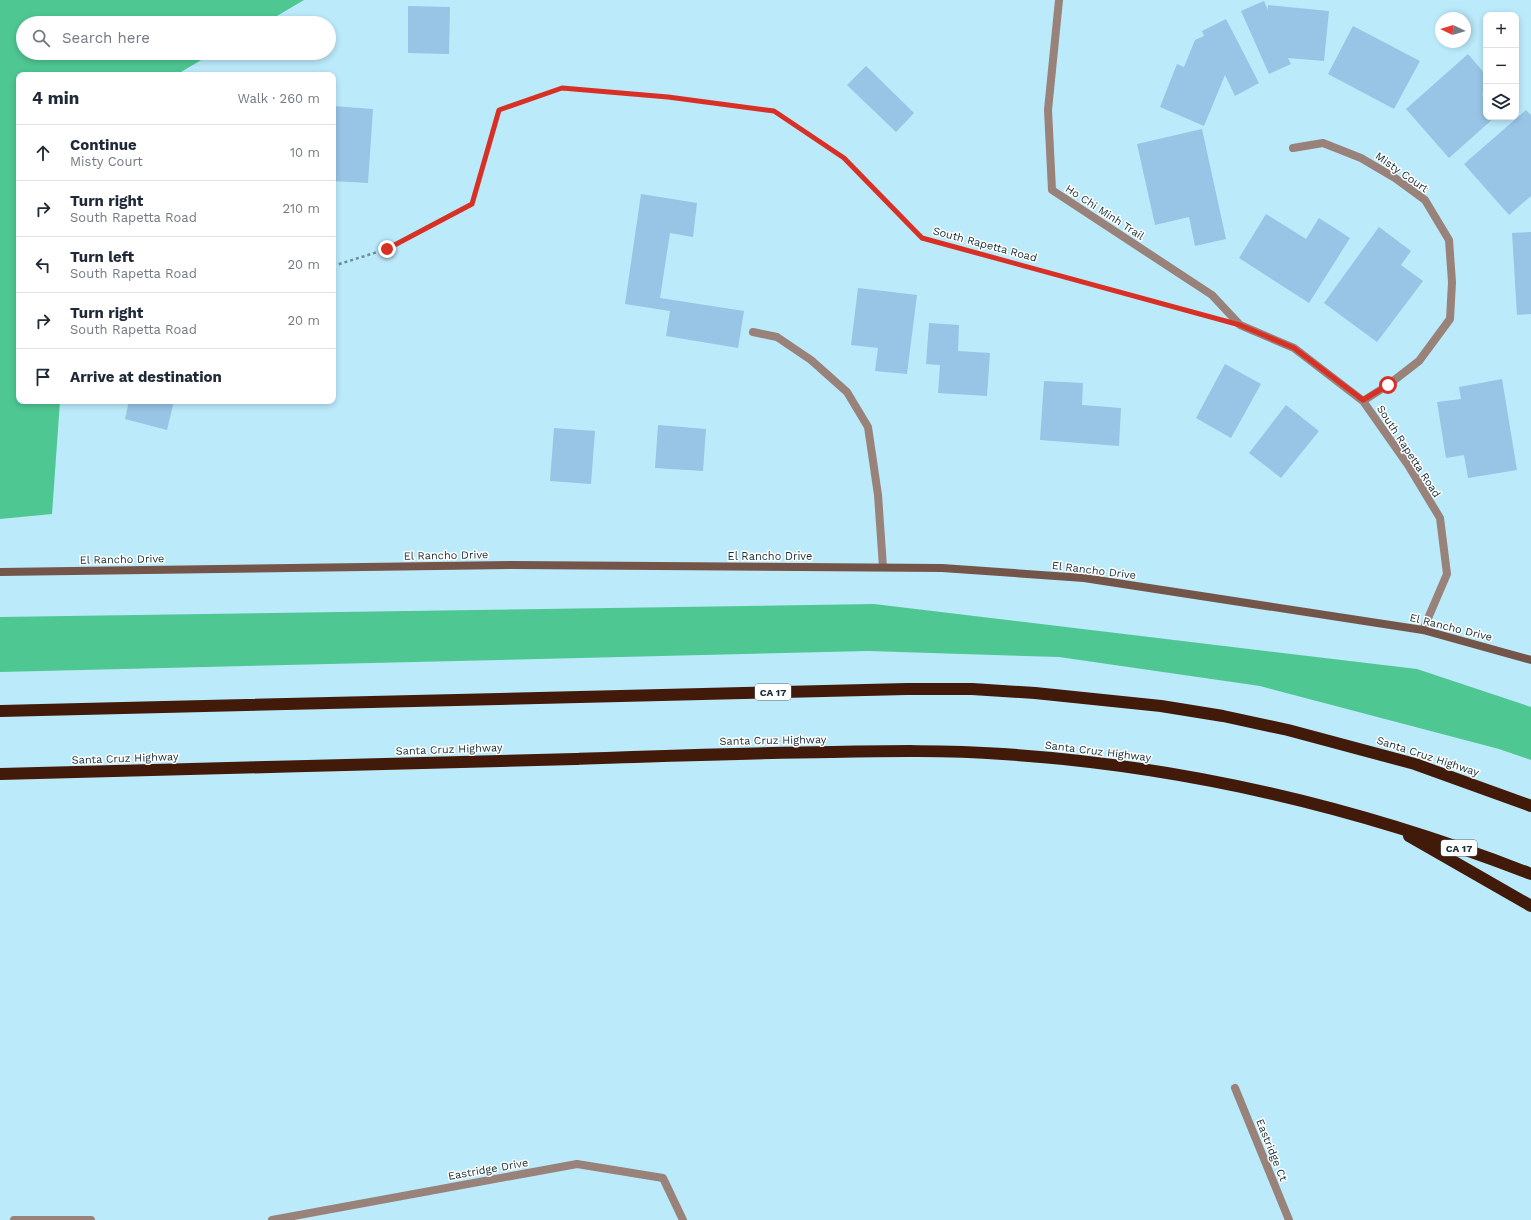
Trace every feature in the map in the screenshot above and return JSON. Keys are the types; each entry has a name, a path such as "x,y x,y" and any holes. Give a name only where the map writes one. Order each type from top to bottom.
{"highway":[{"name":"Santa Cruz Highway","path":"0,711 900,689 1035,693 1161,706 1223,716 1288,730 1415,764 1531,806"},
{"name":"Santa Cruz Highway","path":"0,774 808,752 935,751 999,754 1062,759 1130,767 1196,777 1258,789 1387,824 1531,874"},
{"path":"1387,824 1531,906"}],"street":[{"name":"Ho Chi Minh Trail","path":"1060,0 1048,110 1052,190 1212,295 1240,325"},
{"name":"Misty Court","path":"1293,148 1323,143 1361,158 1395,178 1425,200 1449,240 1452,282 1450,319 1419,361 1388,385 1363,400"},
{"name":"South Rapetta Road","path":"1240,325 1294,348 1363,400 1408,465 1440,518 1448,574 1423,630"},
{"path":"753,332 777,337 811,360 847,392 868,427 878,495 883,567"},
{"name":"El Rancho Drive","path":"0,572 513,565 942,568 1084,578 1423,630 1531,660"},
{"name":"Eastridge Ct","path":"1235,1088 1289,1220"},
{"name":"Eastridge Drive","path":"272,1220 577,1164 663,1178 683,1220"},
{"path":"14,1220 91,1220"}],"path":[{"name":"South Rapetta Road","path":"336,265 387,249 472,204 499,110 562,88 668,97 774,111 844,158 922,238 1202,315"}],"green space":[{"path":"0,0 304,0 277,16 16,16 16,60 201,60 181,72 16,72 16,404 60,404 52,514 0,519"},
{"path":"874,604 1417,669 1531,707 1531,760 1499,749 1260,686 1059,657 868,651 0,672 0,617"}],"building":[{"path":"1264,1 1268,10 1268,5 1329,11 1324,61 1288,58 1291,64 1269,74 1241,11"},
{"path":"408,6 450,7 449,54 408,53"},
{"path":"1226,19 1259,83 1235,96 1225,75 1204,126 1160,107 1177,64 1184,67 1195,40 1204,36 1202,31"},
{"path":"1353,26 1420,61 1394,109 1328,74"},
{"path":"1468,54 1483,72 1483,120 1492,120 1449,158 1406,109"},
{"path":"866,66 914,113 896,132 847,85"},
{"path":"336,106 373,109 368,183 336,181"},
{"path":"1526,110 1531,115 1531,196 1509,215 1464,164 1515,120 1519,120 1519,116"},
{"path":"1202,129 1226,239 1195,246 1189,217 1155,225 1137,144"},
{"path":"641,194 697,203 693,237 670,233 660,298 744,311 738,348 666,336 670,311 625,304"},
{"path":"1266,214 1306,239 1319,218 1350,238 1309,303 1239,258"},
{"path":"1379,227 1411,251 1401,265 1423,281 1377,342 1324,303"},
{"path":"1531,232 1531,314 1517,315 1512,233"},
{"path":"858,288 917,295 907,374 875,371 878,348 851,345"},
{"path":"929,323 959,325 958,351 990,353 987,396 938,393 940,365 926,364"},
{"path":"1225,364 1261,384 1231,438 1196,418"},
{"path":"1502,379 1517,470 1468,478 1464,455 1446,458 1437,402 1461,399 1459,387"},
{"path":"1044,381 1083,383 1082,405 1121,408 1119,446 1040,440"},
{"path":"128,404 173,404 167,430 125,419"},
{"path":"1286,405 1319,431 1281,478 1249,453"},
{"path":"658,425 706,429 703,471 655,468"},
{"path":"554,428 595,431 591,484 550,481"}],"route":[{"path":"387,249 472,204 499,110 562,88 668,97 774,111 844,158 922,238 1240,325 1294,348 1363,400 1388,385"}]}
